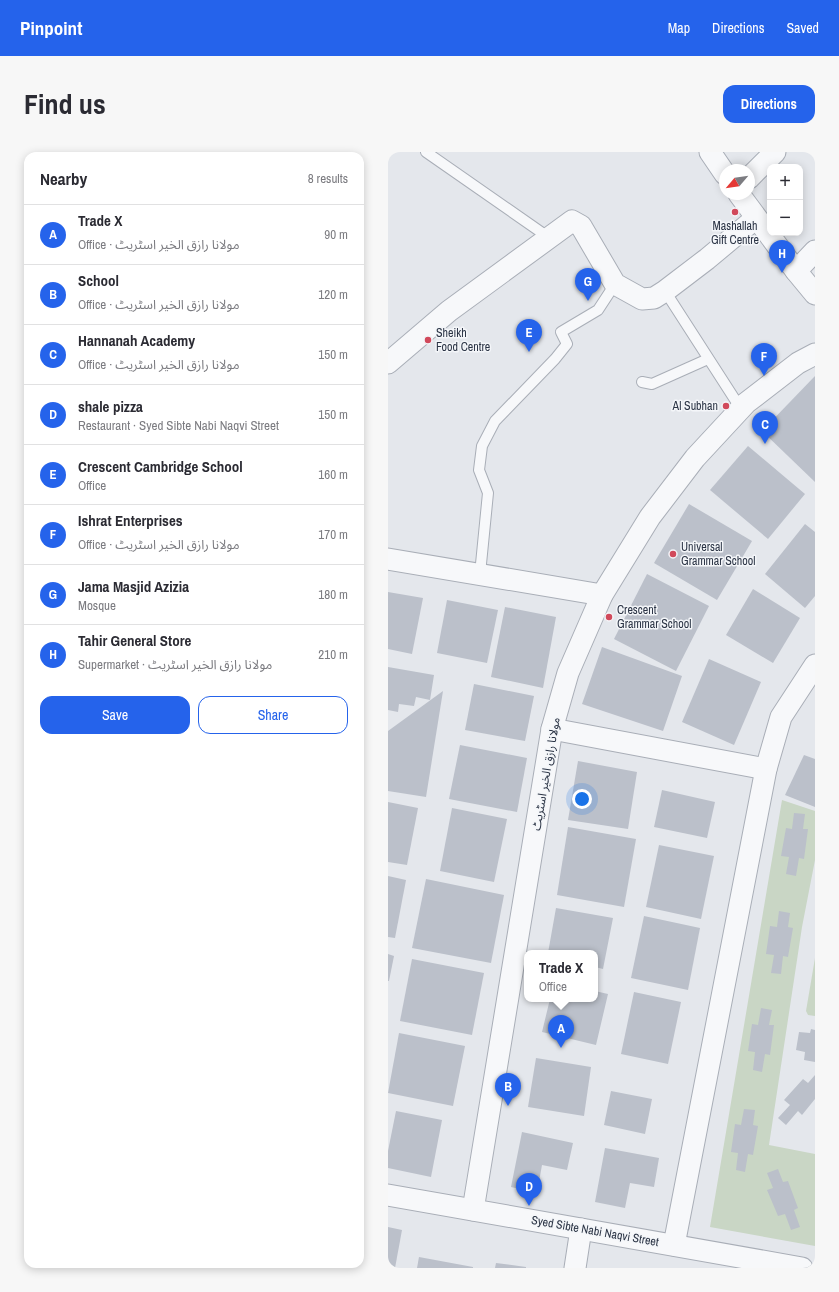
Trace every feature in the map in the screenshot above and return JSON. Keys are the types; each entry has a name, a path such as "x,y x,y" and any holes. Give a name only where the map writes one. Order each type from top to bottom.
{"street":[{"path":"710,152 719,165"},
{"path":"755,172 775,152"},
{"path":"743,200 815,294"},
{"path":"388,363 449,311 548,237 572,221 581,226 615,284 642,299 654,298 665,291 707,259 756,218"},
{"path":"796,271 815,251"},
{"name":"مولانا رازق الخیر اسٹریٹ","path":"473,1210 552,729 568,674 602,595 650,517 696,458 746,403 798,363 815,354"},
{"path":"388,559 602,595"},
{"path":"674,1245 766,769 781,717 815,665"},
{"path":"552,729 766,769"},
{"name":"Syed Sibte Nabi Naqvi Street","path":"388,1195 802,1268"},
{"path":"575,1268 581,1229"}],"lane":[{"path":"426,152 548,237"},
{"path":"480,574 488,492 479,470 482,446 495,420 555,359 567,344 561,332 598,310 615,284"},
{"path":"665,291 741,409"},
{"path":"642,382 652,384 708,359"}],"green space":[{"path":"782,800 815,811 815,860 802,927 769,1145 815,1154 815,1246 710,1227"},
{"path":"815,958 815,1016 808,1015 806,1011"}],"building":[{"path":"815,376 815,482 762,431"},
{"path":"748,446 805,494 768,539 710,490"},
{"path":"689,504 752,541 717,600 654,563"},
{"path":"805,524 815,532 815,596 805,608 765,574"},
{"path":"647,574 709,606 676,671 614,639"},
{"path":"753,589 800,618 773,663 726,635"},
{"path":"388,592 423,598 412,654 388,649"},
{"path":"447,600 498,610 487,663 437,653"},
{"path":"505,607 556,617 543,688 491,677"},
{"path":"602,647 682,676 663,731 582,704"},
{"path":"709,659 761,682 734,745 682,722"},
{"path":"388,667 434,675 430,700 416,697 414,706 399,704 398,712 388,710"},
{"path":"474,684 534,696 525,741 465,730"},
{"path":"443,691 426,797 388,791 388,731"},
{"path":"460,745 527,758 517,812 449,799"},
{"path":"804,755 815,759 815,807 785,795"},
{"path":"578,761 637,772 628,829 568,820"},
{"path":"662,790 715,802 707,838 654,827"},
{"path":"388,802 418,808 407,865 388,862"},
{"path":"452,808 507,819 494,882 440,871"},
{"path":"794,813 805,814 803,829 808,829 804,859 799,858 796,876 786,874 789,857 781,856 786,828 792,829"},
{"path":"568,827 636,839 624,907 557,895"},
{"path":"659,845 714,856 701,919 646,907"},
{"path":"388,876 406,880 395,938 388,937"},
{"path":"426,879 504,895 491,963 412,948"},
{"path":"556,908 613,918 603,969 598,968 598,950 549,950"},
{"path":"779,911 790,913 788,927 793,928 788,957 783,956 781,974 771,973 774,955 766,954 770,926 777,927"},
{"path":"644,916 700,928 688,990 631,978"},
{"path":"388,954 394,956 389,981 388,981"},
{"path":"412,959 484,973 472,1035 400,1021"},
{"path":"598,992 608,994 596,1045 542,1032 549,1002 598,1002"},
{"path":"634,992 681,1002 668,1064 621,1054"},
{"path":"761,1008 772,1010 769,1025 774,1025 770,1055 765,1054 762,1072 753,1070 755,1052 748,1051 752,1024 758,1025"},
{"path":"811,1029 815,1030 815,1062 804,1060 805,1052 796,1050 799,1032 810,1033"},
{"path":"399,1033 465,1046 453,1106 388,1093"},
{"path":"536,1058 591,1067 584,1116 528,1107"},
{"path":"815,1075 815,1099 802,1115 798,1111 786,1125 778,1118 790,1105 784,1100 803,1079 808,1083"},
{"path":"611,1091 652,1099 645,1134 604,1125"},
{"path":"744,1109 755,1110 753,1125 758,1126 753,1155 748,1154 745,1172 736,1170 738,1153 731,1152 735,1124 741,1125"},
{"path":"396,1111 442,1120 431,1177 388,1168 388,1151"},
{"path":"522,1132 573,1143 567,1170 542,1165 537,1193 511,1187"},
{"path":"605,1148 659,1158 654,1187 630,1183 625,1208 595,1202"},
{"path":"778,1169 783,1182 788,1181 798,1208 794,1210 800,1227 791,1230 785,1214 778,1216 767,1190 773,1188 767,1173"},
{"path":"388,1227 402,1230 395,1268 388,1268"},
{"path":"419,1257 473,1267 473,1268 417,1268"},
{"path":"496,1263 526,1267 526,1268 495,1268"}],"place":[{"name":"Mashallah Gift Centre","path":"735,212"},
{"name":"Tahir General Store","path":"782,273"},
{"name":"Jama Masjid Azizia","path":"588,301"},
{"name":"Sheikh Food Centre","path":"428,340"},
{"name":"Crescent Cambridge School","path":"529,352"},
{"name":"Ishrat Enterprises","path":"764,376"},
{"name":"Al Subhan","path":"726,406"},
{"name":"Hannanah Academy","path":"765,444"},
{"name":"Universal Grammar School","path":"673,554"},
{"name":"Crescent Grammar School","path":"609,617"},
{"name":"Trade X","path":"561,1048"},
{"name":"School","path":"508,1106"},
{"name":"shale pizza","path":"529,1206"}]}
